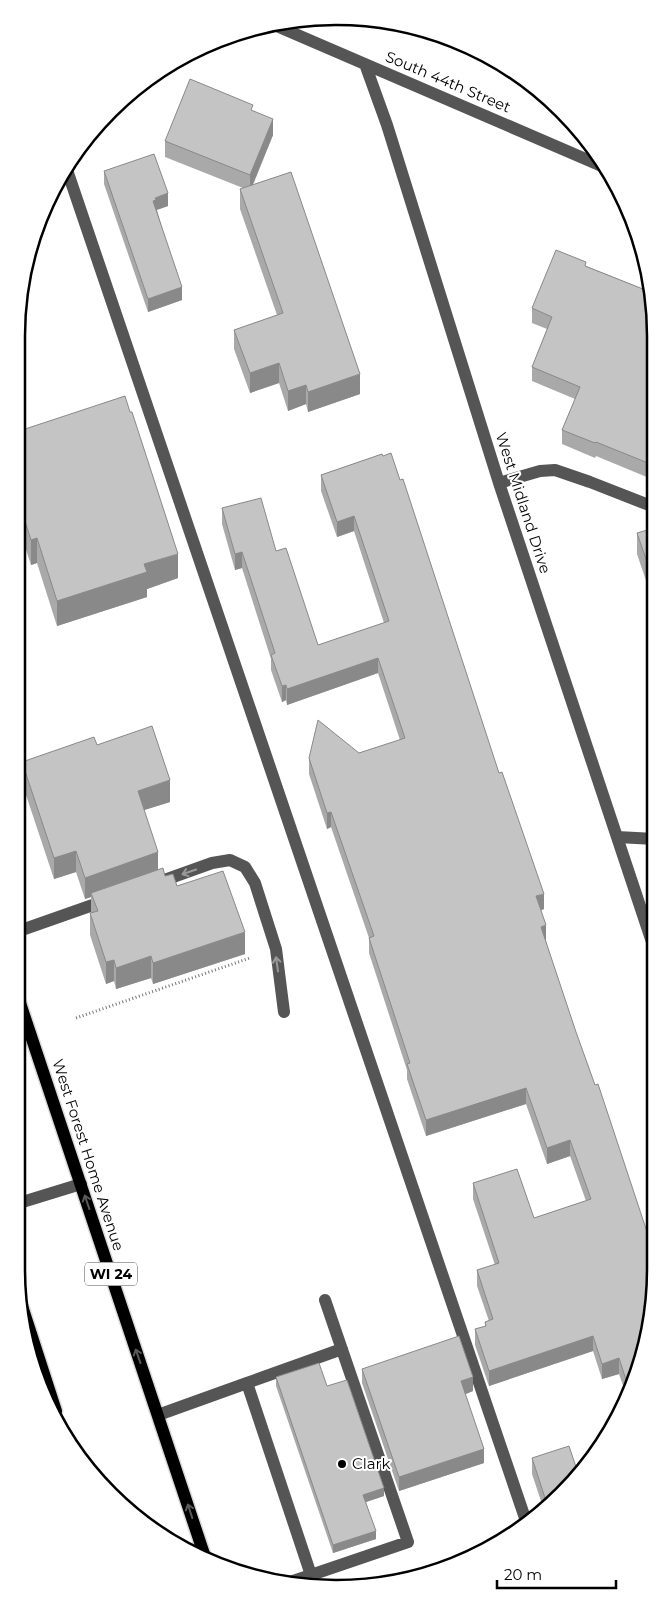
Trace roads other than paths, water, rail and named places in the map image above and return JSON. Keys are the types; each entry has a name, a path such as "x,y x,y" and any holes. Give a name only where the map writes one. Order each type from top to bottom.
{"main road":[{"name":"West Forest Home Avenue","path":"25,1018 203,1550"},
{"path":"37,1352 45,1378"}],"street":[{"name":"South 44th Street","path":"284,30 595,163"},
{"name":"West Midland Drive","path":"365,64 387,124 499,483 647,927"},
{"path":"69,176 524,1516"},
{"path":"499,483 540,471 554,470 647,504"},
{"path":"617,837 647,839"},
{"path":"147,886 212,864 230,860 245,867 255,883 276,949 284,1012"},
{"path":"25,929 118,896"},
{"path":"25,1201 81,1184"},
{"path":"303,1578 408,1542 325,1300"},
{"path":"158,1415 342,1349"},
{"path":"246,1383 311,1575"}],"place":[{"name":"Clark","path":"342,1464"}]}
